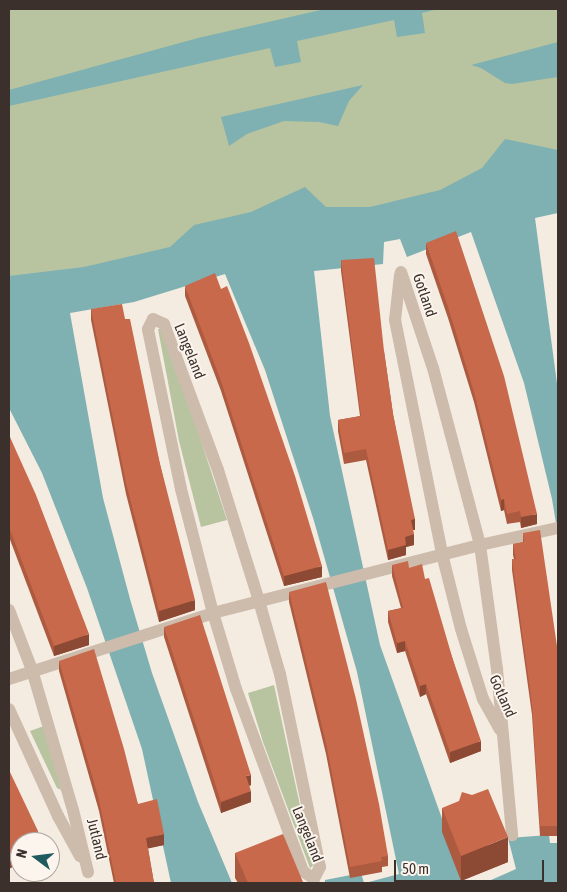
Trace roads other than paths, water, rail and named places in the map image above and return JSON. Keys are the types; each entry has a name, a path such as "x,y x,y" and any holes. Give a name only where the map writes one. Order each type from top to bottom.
{"street":[{"name":"Gotland","path":"503,735 483,699 461,629 442,554 396,320 401,272 433,368 480,545 497,669 503,735 512,835"},
{"name":"Langeland","path":"153,318 164,324 218,470 260,601 280,674 320,867 314,879 303,871 236,689 213,613 181,489 148,329 153,318"},
{"path":"9,679 213,613 442,554 554,529"},
{"name":"Jutland","path":"9,610 32,670 73,810 88,872 58,816 9,709"}],"water":[{"path":"325,9 438,9 422,13 425,33 397,37 394,20 297,41 301,62 275,67 270,48 9,106 9,90 198,38"},
{"path":"558,42 558,77 512,84 505,83 481,68 471,65"},
{"path":"363,85 349,101 338,126 319,122 284,121 247,134 229,146 221,117"},
{"path":"505,139 558,150 558,213 535,218 558,391 558,535 552,499 524,383 471,232 407,257 400,239 384,242 383,264 314,271 330,416 380,645 465,883 365,883 399,874 357,672 314,521 265,370 225,274 134,302 70,313 103,498 130,599 152,673 198,802 232,883 171,883 142,749 87,588 42,473 9,408 9,276 84,267 170,247 194,225 251,212 305,187 326,207 370,207 440,190 482,168"},
{"path":"549,835 550,843 558,843 558,883 484,883 516,869 508,838"},
{"path":"361,873 364,883 325,883 325,880"}]}
